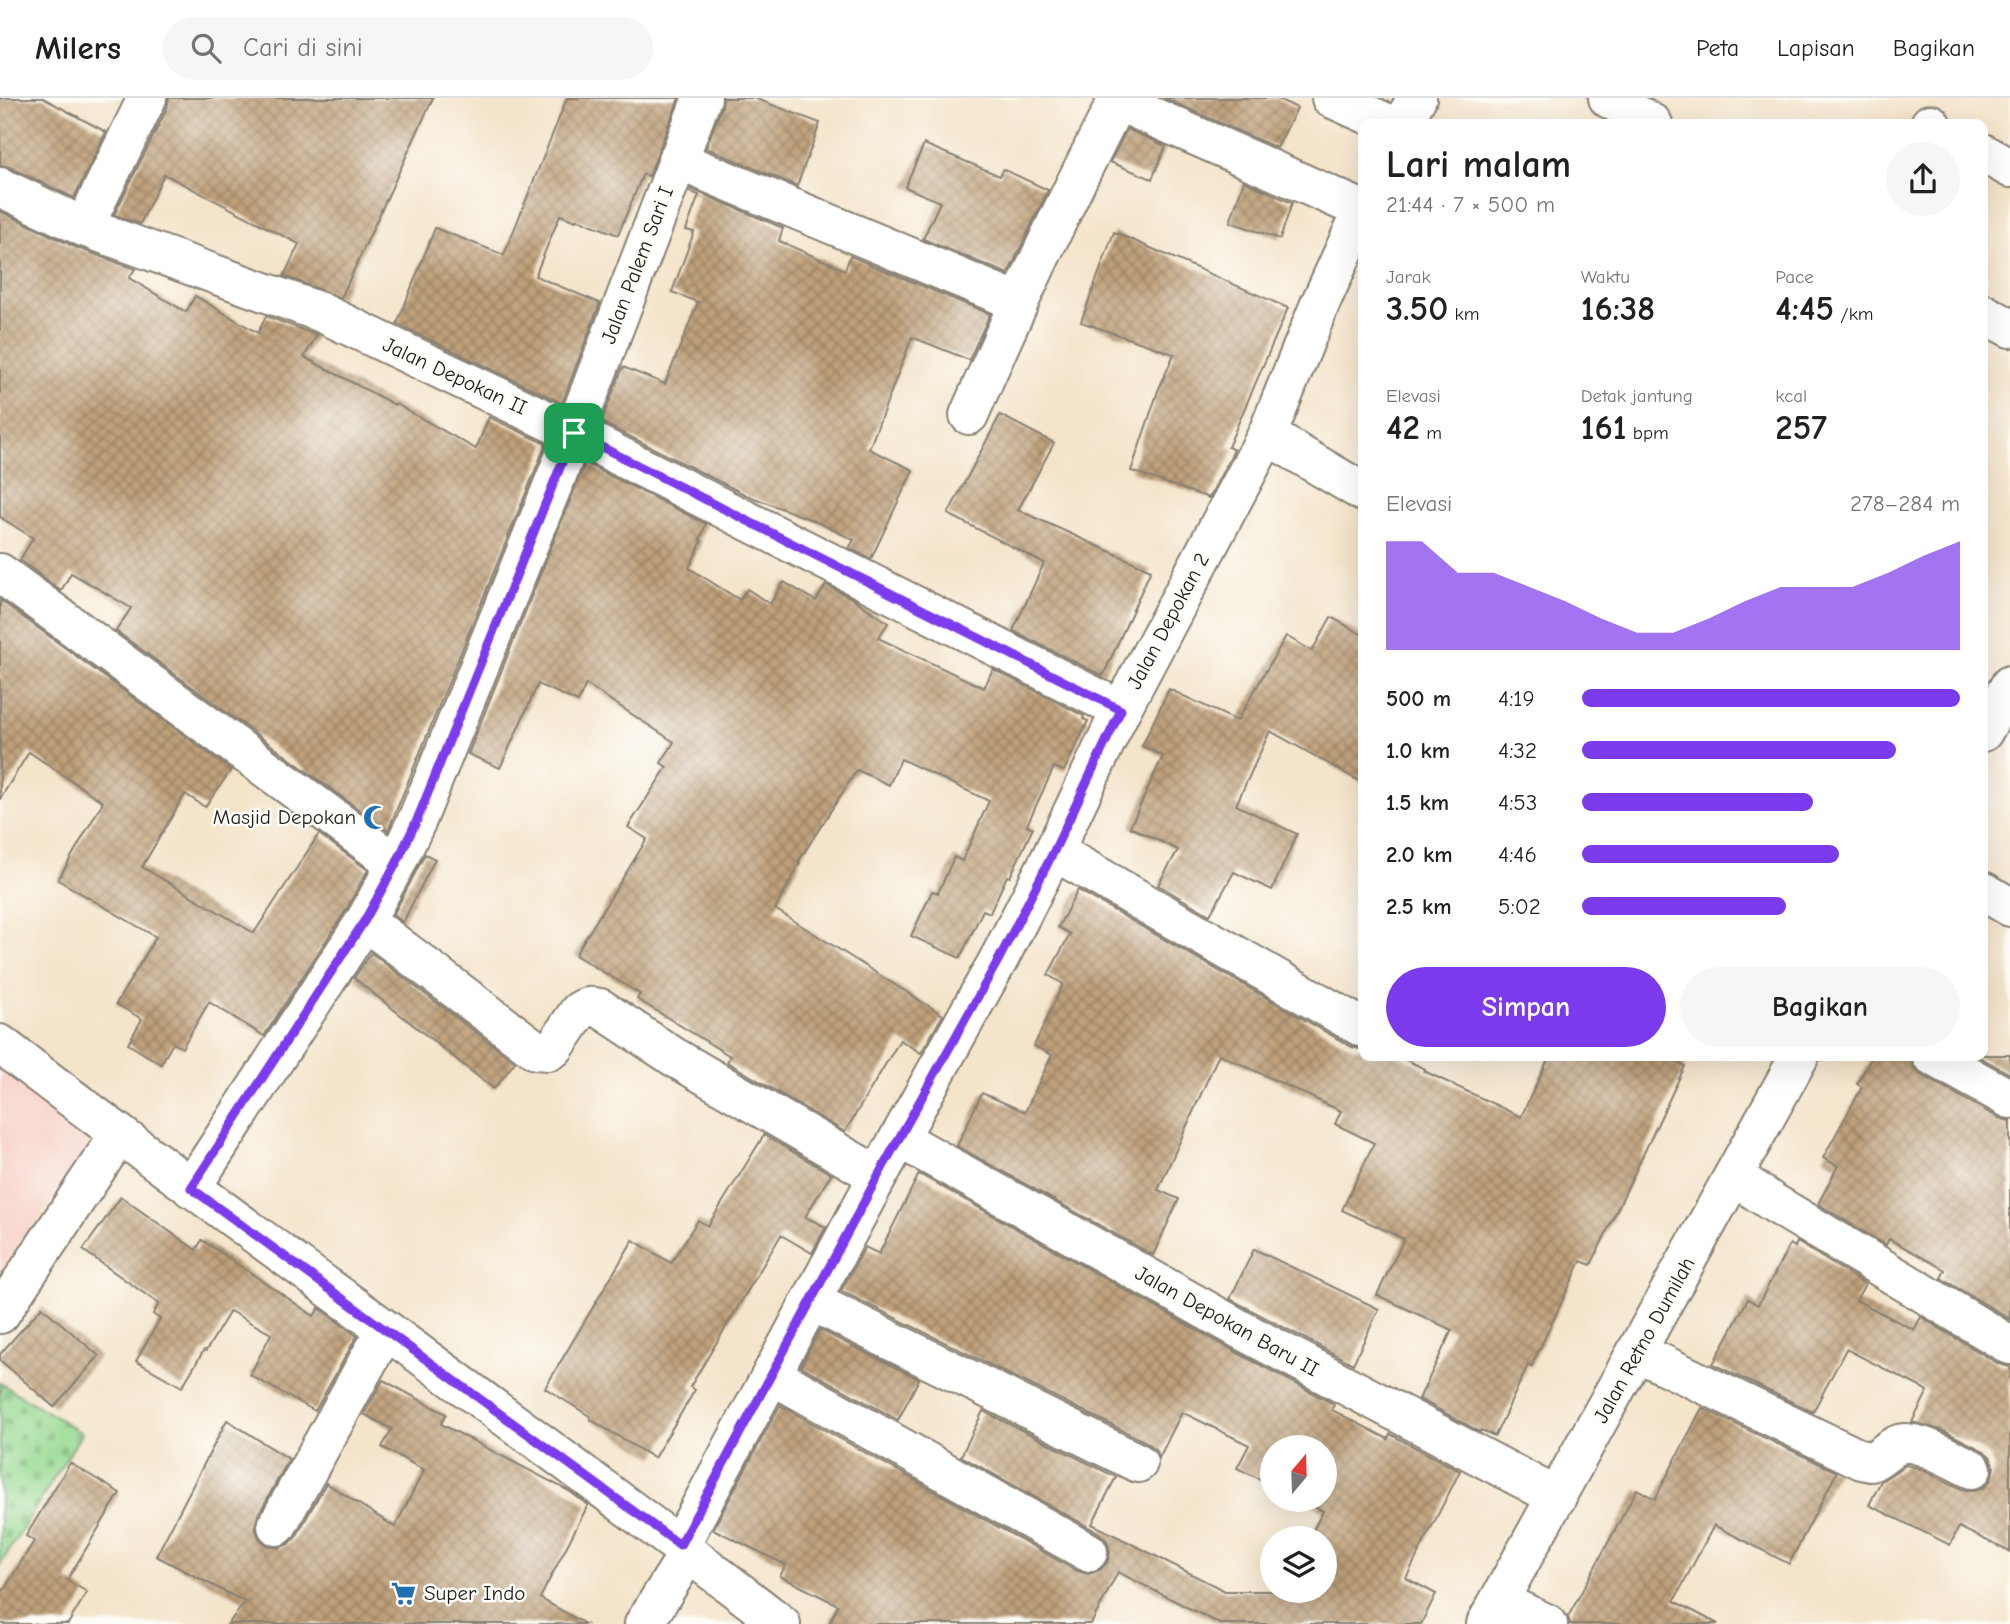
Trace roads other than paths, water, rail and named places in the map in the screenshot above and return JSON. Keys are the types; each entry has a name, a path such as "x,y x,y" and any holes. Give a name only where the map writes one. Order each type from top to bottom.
{"street":[{"path":"84,227 147,98"},
{"name":"Jalan Palem Sari I","path":"191,1188 365,920 417,820 574,433 702,98"},
{"path":"1331,98 1378,119"},
{"path":"1405,119 1417,98"},
{"path":"1608,98 1644,119"},
{"path":"969,415 1069,193 1117,99 1358,207"},
{"path":"1988,156 2010,168"},
{"path":"677,160 1018,302"},
{"name":"Jalan Depokan II","path":"0,187 84,227 320,312 574,433 1121,710"},
{"name":"Jalan Depokan 2","path":"644,1624 811,1301 1000,957 1121,710 1267,435 1320,304 1358,220"},
{"path":"1988,316 2010,328"},
{"path":"1267,435 1358,489"},
{"path":"0,573 396,864"},
{"path":"1988,723 2010,685"},
{"path":"1054,851 1358,1025"},
{"path":"1988,894 2010,907"},
{"path":"365,920 536,1050 549,1051 554,1048 579,1012 590,1006 614,1016 674,1057 878,1176"},
{"path":"0,1044 119,1135 684,1549 781,1624"},
{"name":"Jalan Retno Dumilah","path":"1493,1612 1797,1061"},
{"path":"1942,1061 2010,1099"},
{"path":"0,1314 119,1135"},
{"name":"Jalan Depokan Baru II","path":"899,1138 1245,1332 1557,1497"},
{"path":"1734,1176 1772,1202 2010,1345"},
{"path":"811,1301 1138,1463"},
{"path":"277,1526 387,1331"},
{"path":"1637,1352 1862,1460 1871,1462 1900,1443 1908,1443 1923,1446 1972,1469"},
{"path":"772,1375 1088,1552"},
{"path":"1493,1612 1548,1624"}],"place":[{"name":"Masjid Depokan","path":"376,817"},
{"name":"Super Indo","path":"404,1593"}]}
